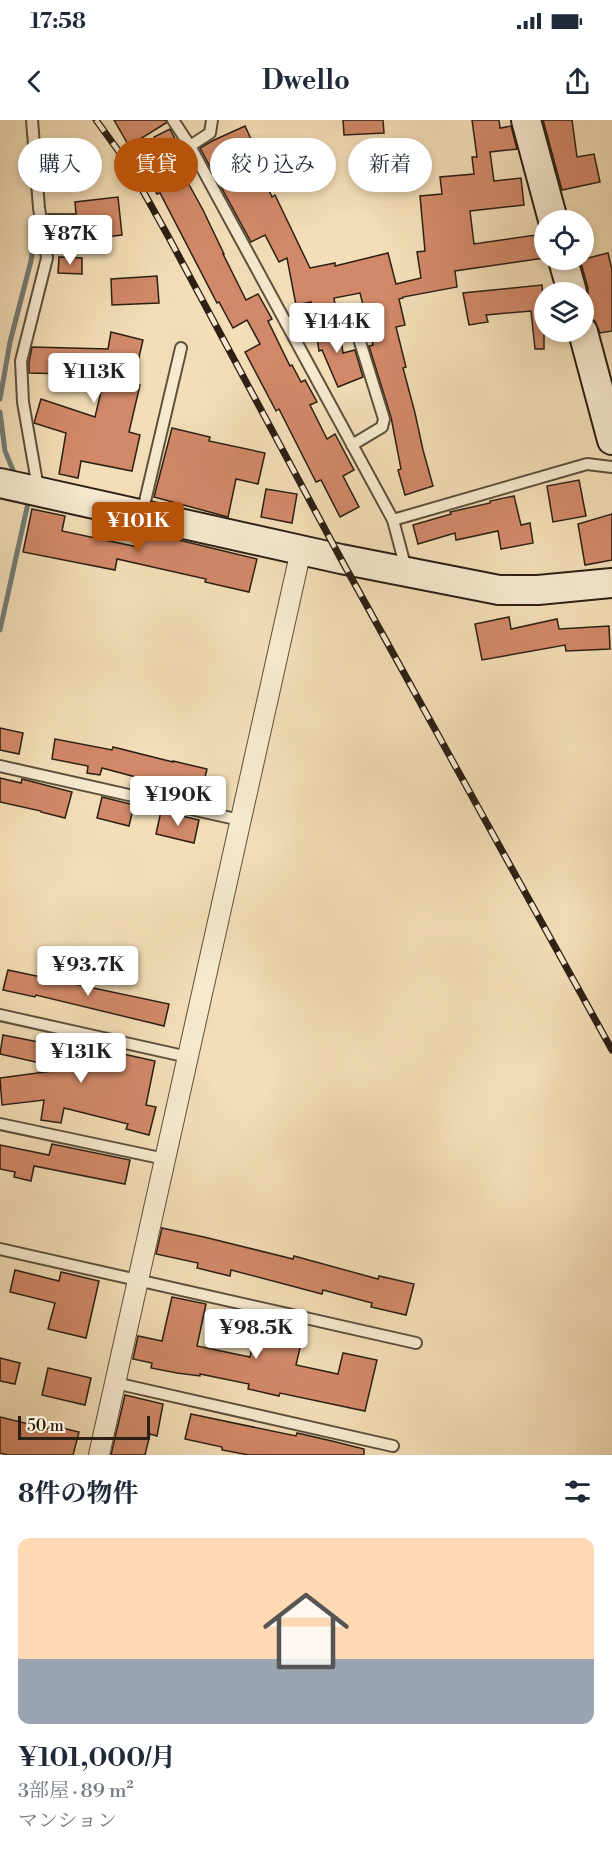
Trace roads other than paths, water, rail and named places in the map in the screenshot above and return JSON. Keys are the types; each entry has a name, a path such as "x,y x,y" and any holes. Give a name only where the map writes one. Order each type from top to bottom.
{"street":[{"path":"526,120 550,210"},
{"path":"586,342 612,440"},
{"path":"0,483 407,573 499,591 612,583"},
{"path":"99,1455 301,550"}],"lane":[{"path":"32,120 39,208 47,258 21,362 23,402 39,491"},
{"path":"173,120 185,138"},
{"path":"198,141 210,133 212,120"},
{"path":"198,161 393,520 407,573"},
{"path":"286,323 345,310 351,313 384,419 382,428 352,445"},
{"path":"142,514 181,348"},
{"path":"393,520 587,464 612,467"},
{"path":"0,766 240,820"},
{"path":"0,1015 188,1057"},
{"path":"0,1124 165,1159"},
{"path":"0,1250 416,1342"},
{"path":"115,1383 393,1446"}],"waterway":[{"path":"0,399 10,342 31,261 37,220"},
{"path":"0,412 5,451 13,470"},
{"path":"0,630 28,503"}],"railway":[{"path":"96,120 128,164 168,236 341,559 612,1050"}]}
